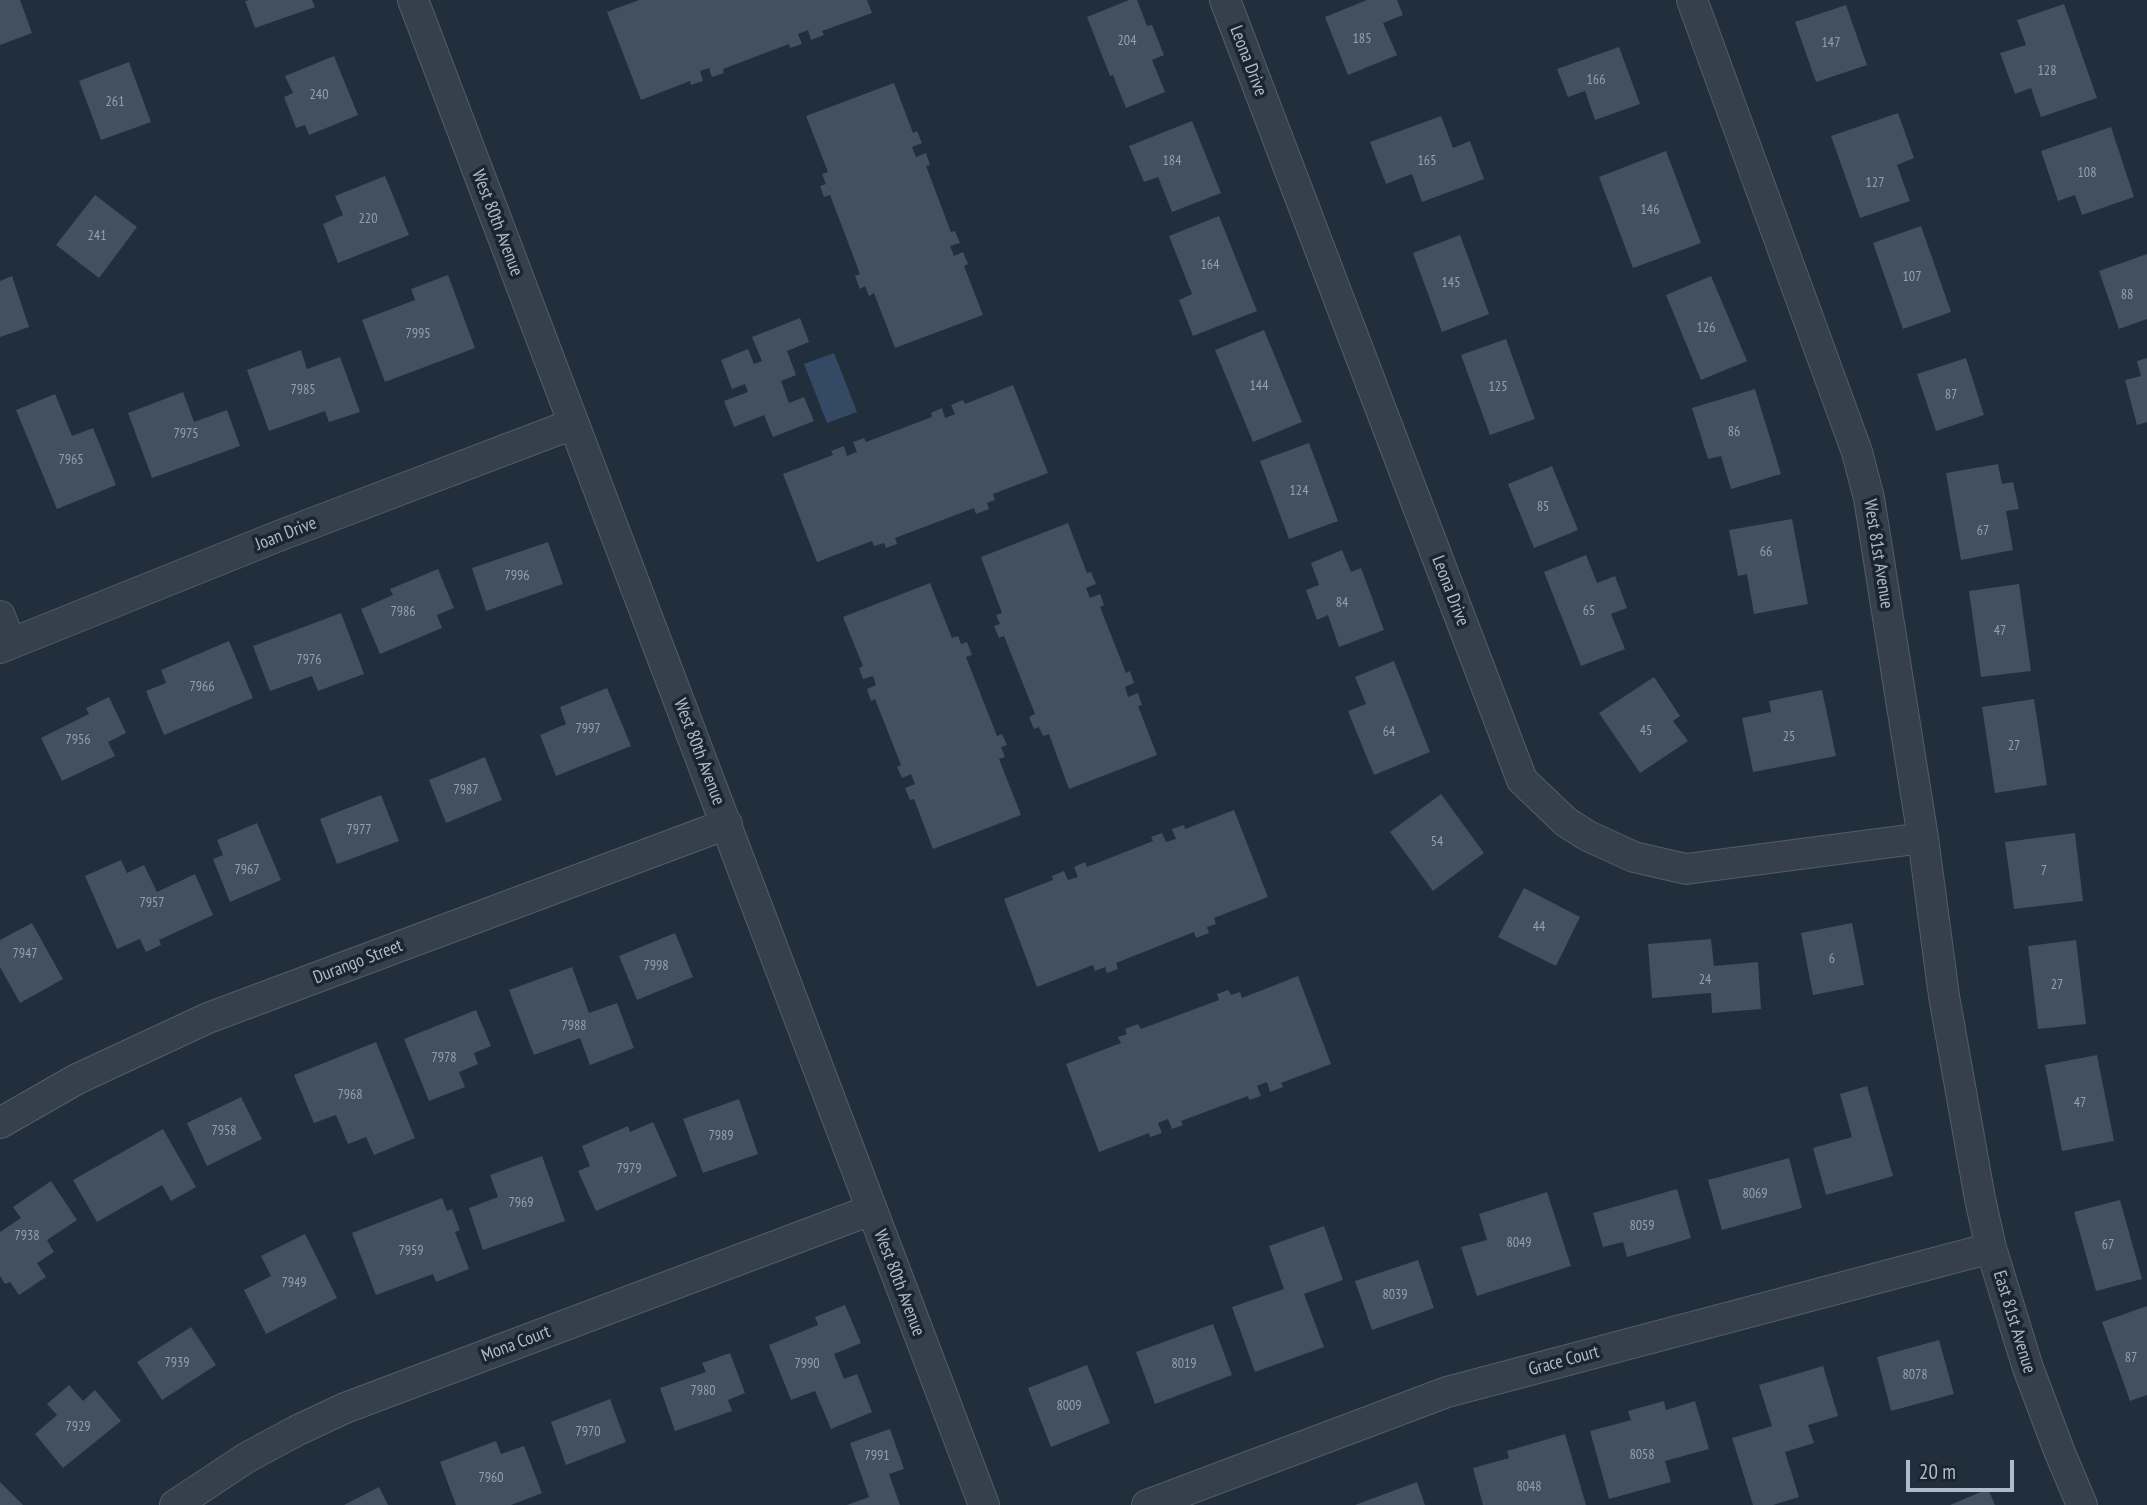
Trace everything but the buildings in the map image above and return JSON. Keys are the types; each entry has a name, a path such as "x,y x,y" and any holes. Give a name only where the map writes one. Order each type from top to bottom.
{"street":[{"name":"West 80th Avenue","path":"413,0 984,1505"},
{"name":"Leona Drive","path":"1225,0 1522,780 1566,822 1588,836 1634,857 1686,869 1923,838"},
{"name":"West 81st Avenue","path":"1692,0 1857,452 1869,498 1923,838 1944,996 1968,1132"},
{"name":"Joan Drive","path":"4,635 289,532 573,424"},
{"name":"Durango Street","path":"0,1123 77,1079 208,1018 727,824"},
{"name":"East 81st Avenue","path":"1968,1132 1991,1248 2028,1368 2082,1505"},
{"name":"Mona Court","path":"174,1505 246,1458 345,1408 871,1210"},
{"name":"Grace Court","path":"1147,1505 1447,1392 1991,1248"}],"water":[{"path":"834,353 857,412 827,423 804,364"}]}
